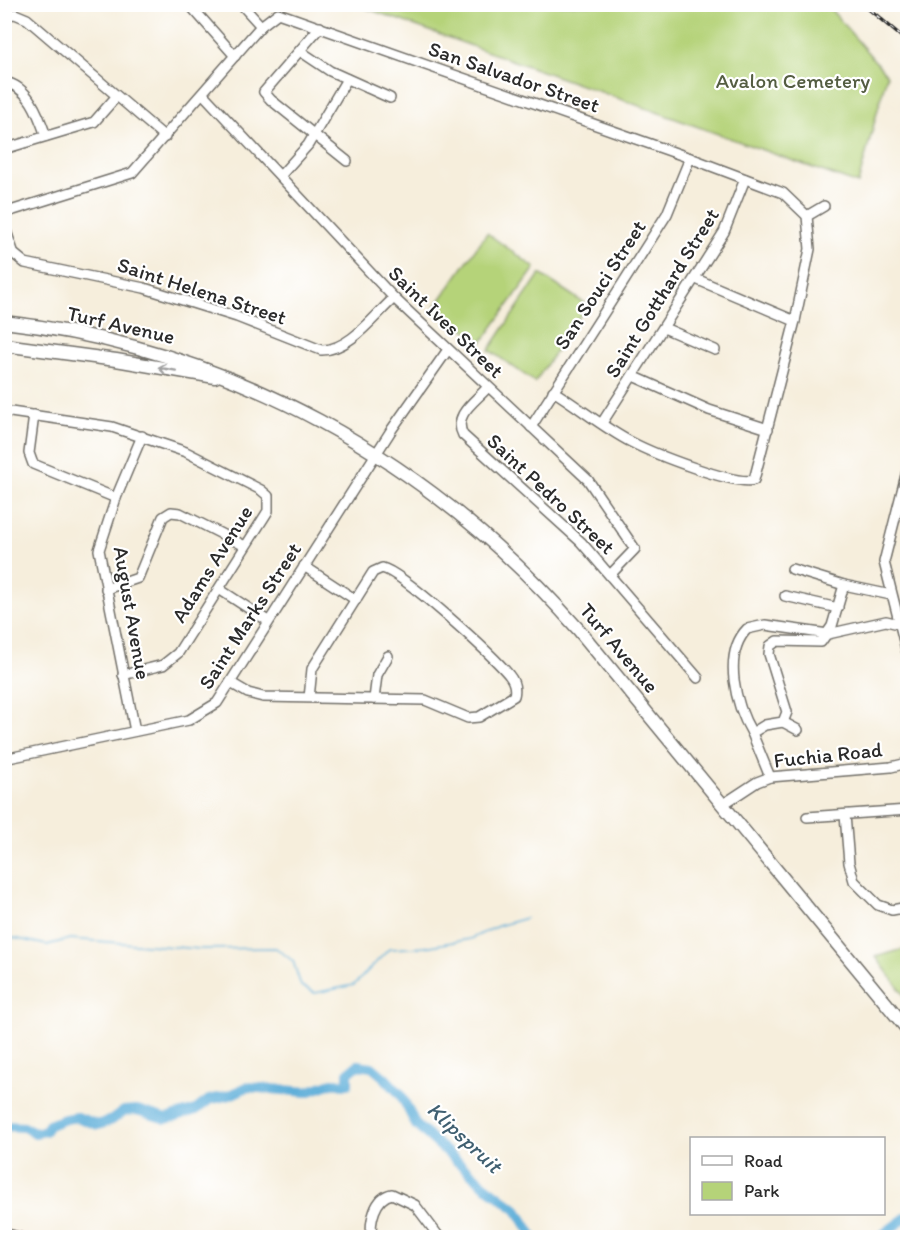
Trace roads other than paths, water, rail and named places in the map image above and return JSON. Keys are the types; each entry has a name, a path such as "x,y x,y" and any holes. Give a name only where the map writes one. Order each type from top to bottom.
{"main road":[{"name":"Turf Avenue","path":"4,322 88,335 207,368 318,419 376,454 457,510 523,570 578,629 908,1030"},
{"name":"Turf Avenue","path":"4,345 117,360 225,378"}],"street":[{"path":"189,4 235,56"},
{"path":"241,4 261,26"},
{"name":"San Salvador Street","path":"4,213 128,176 142,165 261,26 278,13 783,193 807,216"},
{"path":"4,15 15,14 27,19 165,137"},
{"path":"320,27 264,92 347,161"},
{"path":"300,51 321,66 390,98"},
{"path":"281,175 314,134 347,79"},
{"path":"4,82 16,86 33,104 46,136"},
{"name":"Saint Ives Street","path":"203,94 394,298 447,351 591,483 634,546 634,553 610,575"},
{"path":"4,149 94,122 117,97"},
{"name":"San Souci Street","path":"531,427 666,214 690,158"},
{"name":"Saint Gotthard Street","path":"602,423 724,232 745,179"},
{"path":"553,391 637,445 695,467 741,481 756,478 795,321 810,249 807,216 824,206"},
{"name":"Saint Helena Street","path":"4,225 14,255 25,263 144,288 237,317 321,350 332,350 344,343 394,298"},
{"path":"696,279 795,321"},
{"path":"664,328 714,350"},
{"name":"Saint Marks Street","path":"4,759 201,715 217,703 376,454 447,351"},
{"path":"633,376 709,410 768,429"},
{"name":"Saint Pedro Street","path":"487,388 462,415 459,425 463,435 575,536 698,678"},
{"name":"Adams Avenue","path":"4,411 112,427 142,436 204,460 264,492 269,501 268,511 175,656 163,665 123,675"},
{"path":"34,415 29,453 33,464 116,498"},
{"name":"August Avenue","path":"135,731 99,550 116,498 142,436"},
{"path":"907,653 891,595 885,557 908,467"},
{"path":"106,589 138,578 163,517 171,512 180,513 245,546"},
{"path":"304,566 356,600"},
{"path":"231,683 255,696 309,698 425,700 471,718 479,717 512,699 515,689 502,668 392,571 382,568 373,572 312,669 309,698"},
{"path":"792,569 844,585 891,595"},
{"path":"783,722 787,712 769,654 771,643 817,643 828,634 844,585"},
{"path":"219,589 268,621"},
{"path":"785,596 838,608"},
{"path":"770,777 734,682 737,647 742,634 747,630 765,625 828,634 886,621 899,624"},
{"path":"374,699 377,675 388,656"},
{"path":"752,733 765,725 783,722 798,730"},
{"name":"Fuchia Road","path":"722,805 757,782 770,777 882,768 908,763"},
{"path":"807,817 908,810"},
{"path":"845,815 849,863 854,880 878,906 892,910 908,907"},
{"path":"372,1238 371,1229 378,1202 392,1194 415,1204 440,1238"},
{"path":"4,1233 14,1233 22,1238"}],"waterway":[{"path":"4,936 47,945 70,939 201,949 276,948 293,961 301,986 315,993 354,985 389,949 425,947 470,939 498,926 526,918"},
{"name":"Klipspruit","path":"4,1126 24,1127 34,1133 45,1131 49,1125 65,1119 77,1117 98,1125 112,1120 124,1111 137,1110 166,1119 196,1110 209,1100 230,1095 247,1087 307,1092 332,1083 348,1084 348,1073 358,1065 372,1067 401,1095 416,1125 483,1184 517,1210 534,1238"},
{"name":"Klipspruit","path":"878,1238 908,1216"}],"railway":[{"path":"863,4 908,42"}],"park label":[{"name":"Avalon Cemetery","path":"793,81"}]}
